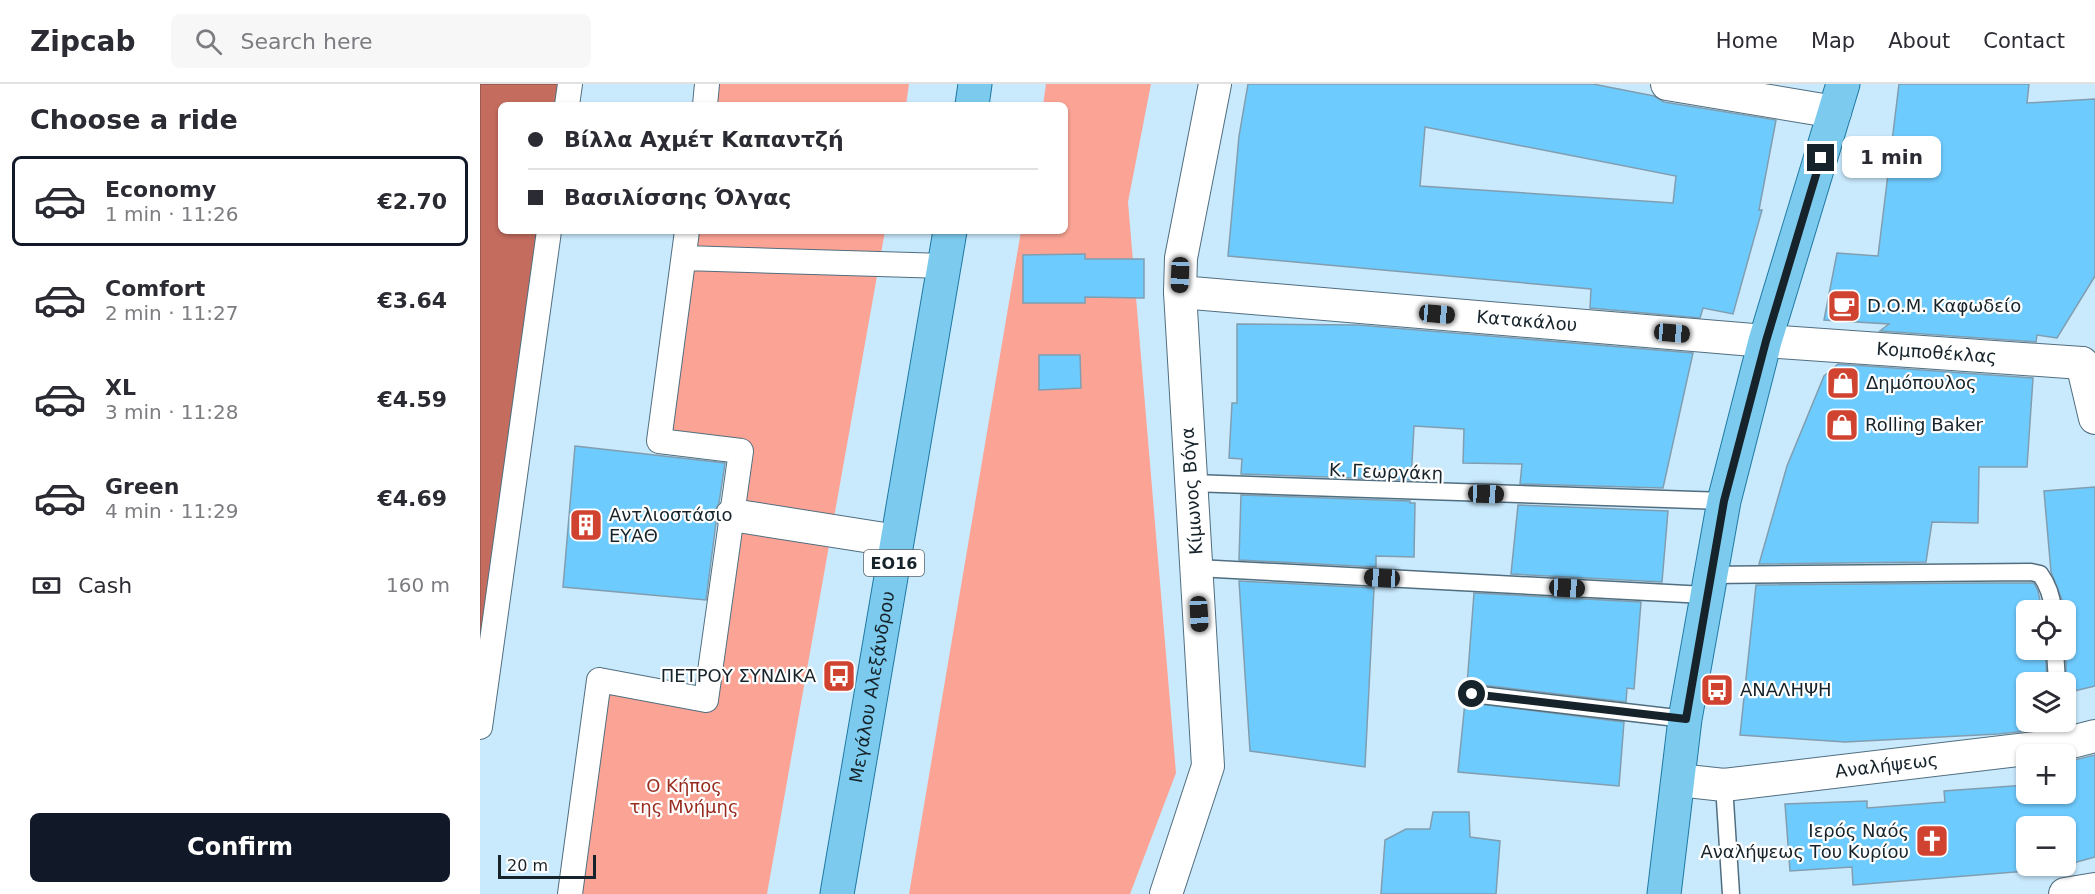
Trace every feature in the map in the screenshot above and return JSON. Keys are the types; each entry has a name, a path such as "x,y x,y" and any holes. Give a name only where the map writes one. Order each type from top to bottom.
{"main road":[{"path":"972,102 975,84"},
{"path":"1664,894 1686,719 1707,585 1724,501 1766,341 1839,98"},
{"name":"Μεγάλου Αλεξάνδρου","path":"837,894 950,234"}],"street":[{"path":"567,102 570,84"},
{"path":"705,102 707,84"},
{"name":"Κίμωνος Βόγα","path":"1167,894 1208,771 1180,292 1181,258 1215,84"},
{"path":"1667,84 1839,98"},
{"path":"480,727 549,234"},
{"path":"570,894 598,680 706,700 741,451 659,441 687,234"},
{"path":"684,258 945,266"},
{"name":"Κατακάλου","path":"1180,292 1766,341"},
{"name":"Κομποθέκλας","path":"1766,341 2088,353"},
{"path":"2088,353 2095,418"},
{"path":"732,515 897,542"},
{"name":"Αναλήψεως","path":"1678,780 1724,785 2060,734 2095,736"},
{"path":"2066,894 2095,890"}],"lane":[{"name":"Κ. Γεωργάκη","path":"1191,483 1724,501"},
{"path":"1197,568 1707,585 2031,572 2040,574 2044,579 2052,600"},
{"path":"1472,694 1686,719"},
{"path":"1724,785 1731,894"}],"green space":[{"path":"707,84 909,84 906,102 705,102"},
{"path":"1046,84 1151,84 1128,202 1176,773 1130,894 909,894 1020,234 1068,234 1068,102 1043,102"},
{"name":"Ο Κήπος της Μνήμης","path":"687,234 884,234 767,894 570,894 599,680 706,700 738,462 656,440"}],"shaded area":[{"path":"480,84 564,84 561,102 498,102 498,234 544,234 480,699"}],"building":[{"path":"1248,84 1593,84 1654,96 1664,102 1776,120 1759,210 1762,210 1733,314 1703,308 1700,318 1590,308 1591,289 1228,256 1239,136","holes":["1425,127 1676,176 1673,203 1420,186"]},
{"path":"1899,84 2029,84 2027,103 2095,99 2095,276 2057,338 2037,335 2036,342 1880,331 1889,324 1824,320 1837,253 1878,256"},
{"path":"1085,254 1085,259 1144,259 1144,298 1085,297 1085,303 1023,303 1023,255"},
{"path":"1237,324 1358,325 1693,353 1663,488 1520,484 1522,464 1463,463 1464,429 1414,426 1411,480 1241,474 1242,459 1229,458 1232,403 1237,403"},
{"path":"1039,355 1080,355 1081,388 1039,390"},
{"path":"1838,364 2033,378 2027,467 1979,467 1978,523 1932,522 1926,562 1759,564 1787,466 1824,376"},
{"path":"575,446 725,463 719,503 714,513 716,523 706,600 563,587"},
{"path":"2095,487 2095,686 2076,691 2076,672 2066,672 2066,660 2076,660 2076,600 2062,600 2051,572 2044,491"},
{"path":"1241,495 1410,501 1410,503 1415,503 1414,557 1376,556 1376,567 1239,560"},
{"path":"1518,505 1668,511 1662,582 1511,574"},
{"path":"1239,581 1374,588 1365,767 1250,751"},
{"path":"2034,583 2040,600 2016,600 2016,660 2046,660 2046,672 2016,672 2017,732 1845,742 1740,735 1756,585"},
{"path":"1474,593 1641,602 1634,689 1627,688 1626,702 1467,685"},
{"path":"1465,702 1624,722 1619,786 1458,772"},
{"name":"Ιερός Ναός Αναλήψεως Του Κυρίου","path":"2095,755 2095,857 2076,862 2076,816 2016,816 2016,872 1853,885 1852,867 1790,871 1785,804 1867,801 1867,808 1945,802 1944,791 2016,786 2016,804 2076,804 2076,760"},
{"path":"1433,812 1469,812 1470,837 1500,841 1496,894 1381,894 1385,840 1406,829 1430,829"}],"place":[{"name":"D.O.M. Καφωδείο","path":"1844,306"},
{"name":"Δημόπουλος","path":"1843,383"},
{"name":"Rolling Baker","path":"1842,425"},
{"name":"Αντλιοστάσιο ΕΥΑΘ","path":"586,525"},
{"name":"ΠΕΤΡΟΥ ΣΥΝΔΙΚΑ","path":"839,676"},
{"name":"ΑΝΑΛΗΨΗ","path":"1717,690"},
{"name":"Ιερός Ναός Αναλήψεως Του Κυρίου","path":"1932,841"}],"route":[{"path":"1472,694 1686,719 1705,595 1724,501 1766,341 1821,158"}]}
